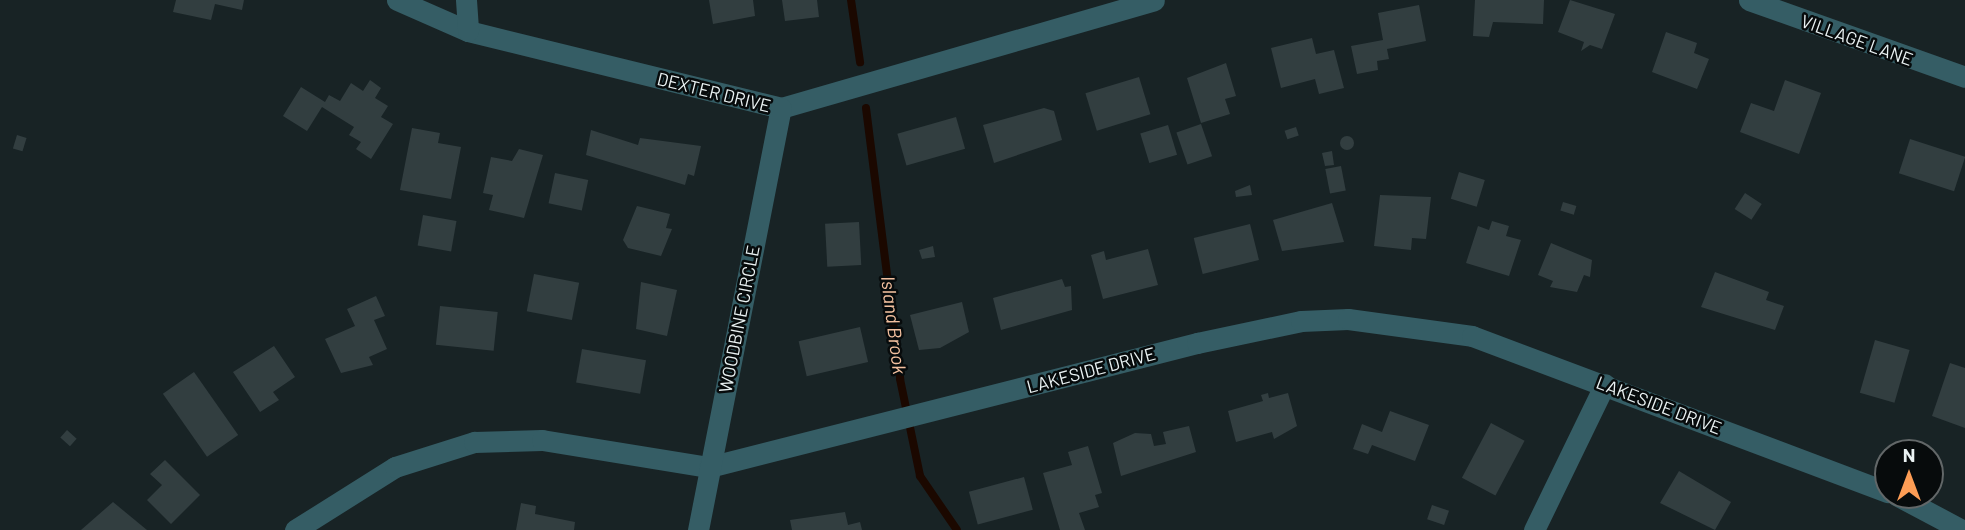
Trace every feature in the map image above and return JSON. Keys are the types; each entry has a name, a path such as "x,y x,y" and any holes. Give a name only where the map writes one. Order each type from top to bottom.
{"street":[{"name":"DEXTER DRIVE","path":"397,0 468,31 781,108 1154,0"},
{"path":"466,0 468,31"},
{"name":"VILLAGE LANE","path":"1749,0 1770,4 1965,77"},
{"name":"WOODBINE CIRCLE","path":"698,530 781,108"},
{"name":"LAKESIDE DRIVE","path":"295,530 395,467 474,442 542,440 709,467 1197,343 1313,321 1436,327 1605,384 1874,487"},
{"path":"1534,530 1605,384"},
{"path":"1922,509 1962,530"}],"building":[{"path":"176,0 244,0 242,10 215,4 211,20 173,12"},
{"path":"709,0 753,0 755,16 713,24"},
{"path":"782,0 817,0 819,17 785,21"},
{"path":"1475,0 1544,0 1543,24 1493,22 1489,37 1473,36"},
{"path":"1570,0 1615,14 1602,49 1590,45 1581,51 1584,42 1558,32"},
{"path":"1419,5 1426,41 1387,49 1389,59 1377,61 1378,70 1357,74 1351,46 1383,40 1378,13"},
{"path":"1666,32 1697,43 1694,53 1709,59 1697,89 1652,72"},
{"path":"1312,38 1316,54 1334,50 1344,88 1319,94 1315,79 1281,88 1271,48"},
{"path":"1226,63 1236,96 1225,99 1230,114 1201,123 1187,78"},
{"path":"1139,77 1150,114 1097,131 1085,93"},
{"path":"370,80 381,88 375,98 388,106 381,117 393,124 371,159 356,149 361,142 349,135 354,127 322,107 307,131 283,116 301,87 325,102 329,95 340,101 351,83 363,91"},
{"path":"1785,80 1821,93 1799,154 1740,132 1751,103 1774,111"},
{"path":"1044,108 1054,111 1062,140 994,163 983,125"},
{"path":"956,117 965,149 906,166 897,134"},
{"path":"1201,124 1212,156 1187,165 1176,132"},
{"path":"1168,125 1177,155 1149,163 1140,133"},
{"path":"1296,127 1299,136 1287,139 1285,131"},
{"path":"412,128 440,133 438,143 461,147 451,199 400,190"},
{"path":"591,130 638,145 640,138 701,146 694,176 688,174 685,185 586,155"},
{"path":"17,135 27,138 22,151 13,148"},
{"path":"1344,136 1350,136 1354,143 1350,150 1344,150 1340,146 1340,140"},
{"path":"1910,139 1965,157 1954,191 1899,173"},
{"path":"519,149 543,155 524,218 489,210 493,195 483,193 491,157 512,161"},
{"path":"1332,151 1334,165 1325,166 1322,153"},
{"path":"1341,166 1346,191 1330,194 1325,169"},
{"path":"1459,172 1485,180 1477,207 1451,199"},
{"path":"555,173 588,180 582,210 549,203"},
{"path":"1250,185 1252,195 1236,197 1235,191"},
{"path":"1745,193 1762,204 1751,220 1735,209"},
{"path":"1380,195 1431,197 1426,239 1412,238 1411,250 1374,246"},
{"path":"1563,202 1576,206 1574,215 1560,211"},
{"path":"1332,203 1344,242 1282,251 1273,220"},
{"path":"637,206 670,214 666,228 672,229 661,256 628,248 623,240"},
{"path":"423,215 456,221 451,251 418,246"},
{"path":"1492,221 1509,226 1506,236 1521,240 1509,276 1466,263 1478,226 1489,230"},
{"path":"859,222 861,265 827,267 825,224"},
{"path":"1250,224 1259,260 1203,274 1194,238"},
{"path":"1551,243 1592,260 1590,277 1584,275 1577,292 1550,287 1553,281 1538,275"},
{"path":"933,246 935,257 922,259 919,250"},
{"path":"1148,249 1158,285 1103,299 1091,255 1104,251 1106,260"},
{"path":"1715,272 1769,292 1766,300 1784,306 1775,330 1701,307"},
{"path":"534,274 579,283 572,320 527,311"},
{"path":"1062,279 1065,287 1071,286 1072,310 1001,330 993,298"},
{"path":"641,282 677,290 667,336 636,329"},
{"path":"376,296 385,316 374,320 387,349 369,357 373,365 341,373 325,339 355,326 347,309"},
{"path":"962,302 969,332 940,348 919,350 910,315"},
{"path":"440,306 498,312 494,351 436,345"},
{"path":"860,327 868,362 807,376 799,341"},
{"path":"1875,340 1910,350 1894,403 1860,393"},
{"path":"274,346 295,377 273,392 279,400 260,412 233,372"},
{"path":"582,349 646,360 640,394 576,382"},
{"path":"1950,363 1965,368 1965,428 1932,416"},
{"path":"194,372 238,435 207,457 163,394"},
{"path":"1268,393 1269,398 1288,393 1297,426 1274,439 1272,432 1236,442 1228,411 1263,401 1261,395"},
{"path":"1390,411 1429,425 1415,461 1372,445 1368,454 1353,449 1362,424 1382,432"},
{"path":"1491,423 1525,441 1495,496 1462,478"},
{"path":"1189,426 1196,452 1121,476 1113,443 1135,433 1151,434 1154,446 1166,444 1163,432"},
{"path":"67,430 77,439 70,446 60,437"},
{"path":"1088,446 1102,493 1095,495 1099,507 1079,513 1085,530 1060,530 1043,473 1072,465 1068,452"},
{"path":"165,460 200,495 171,524 147,500 162,485 150,474"},
{"path":"1679,471 1731,502 1715,530 1660,503"},
{"path":"1024,477 1033,510 978,525 969,492"},
{"path":"113,502 147,530 81,530"},
{"path":"521,503 536,506 535,514 575,522 574,530 516,530"},
{"path":"1432,505 1449,511 1444,525 1427,519"},
{"path":"845,512 848,525 860,522 862,530 792,530 790,520"}],"waterway":[{"name":"Island Brook","path":"851,0 860,62"},
{"name":"Island Brook","path":"866,108 900,379 920,476 957,530"}]}
